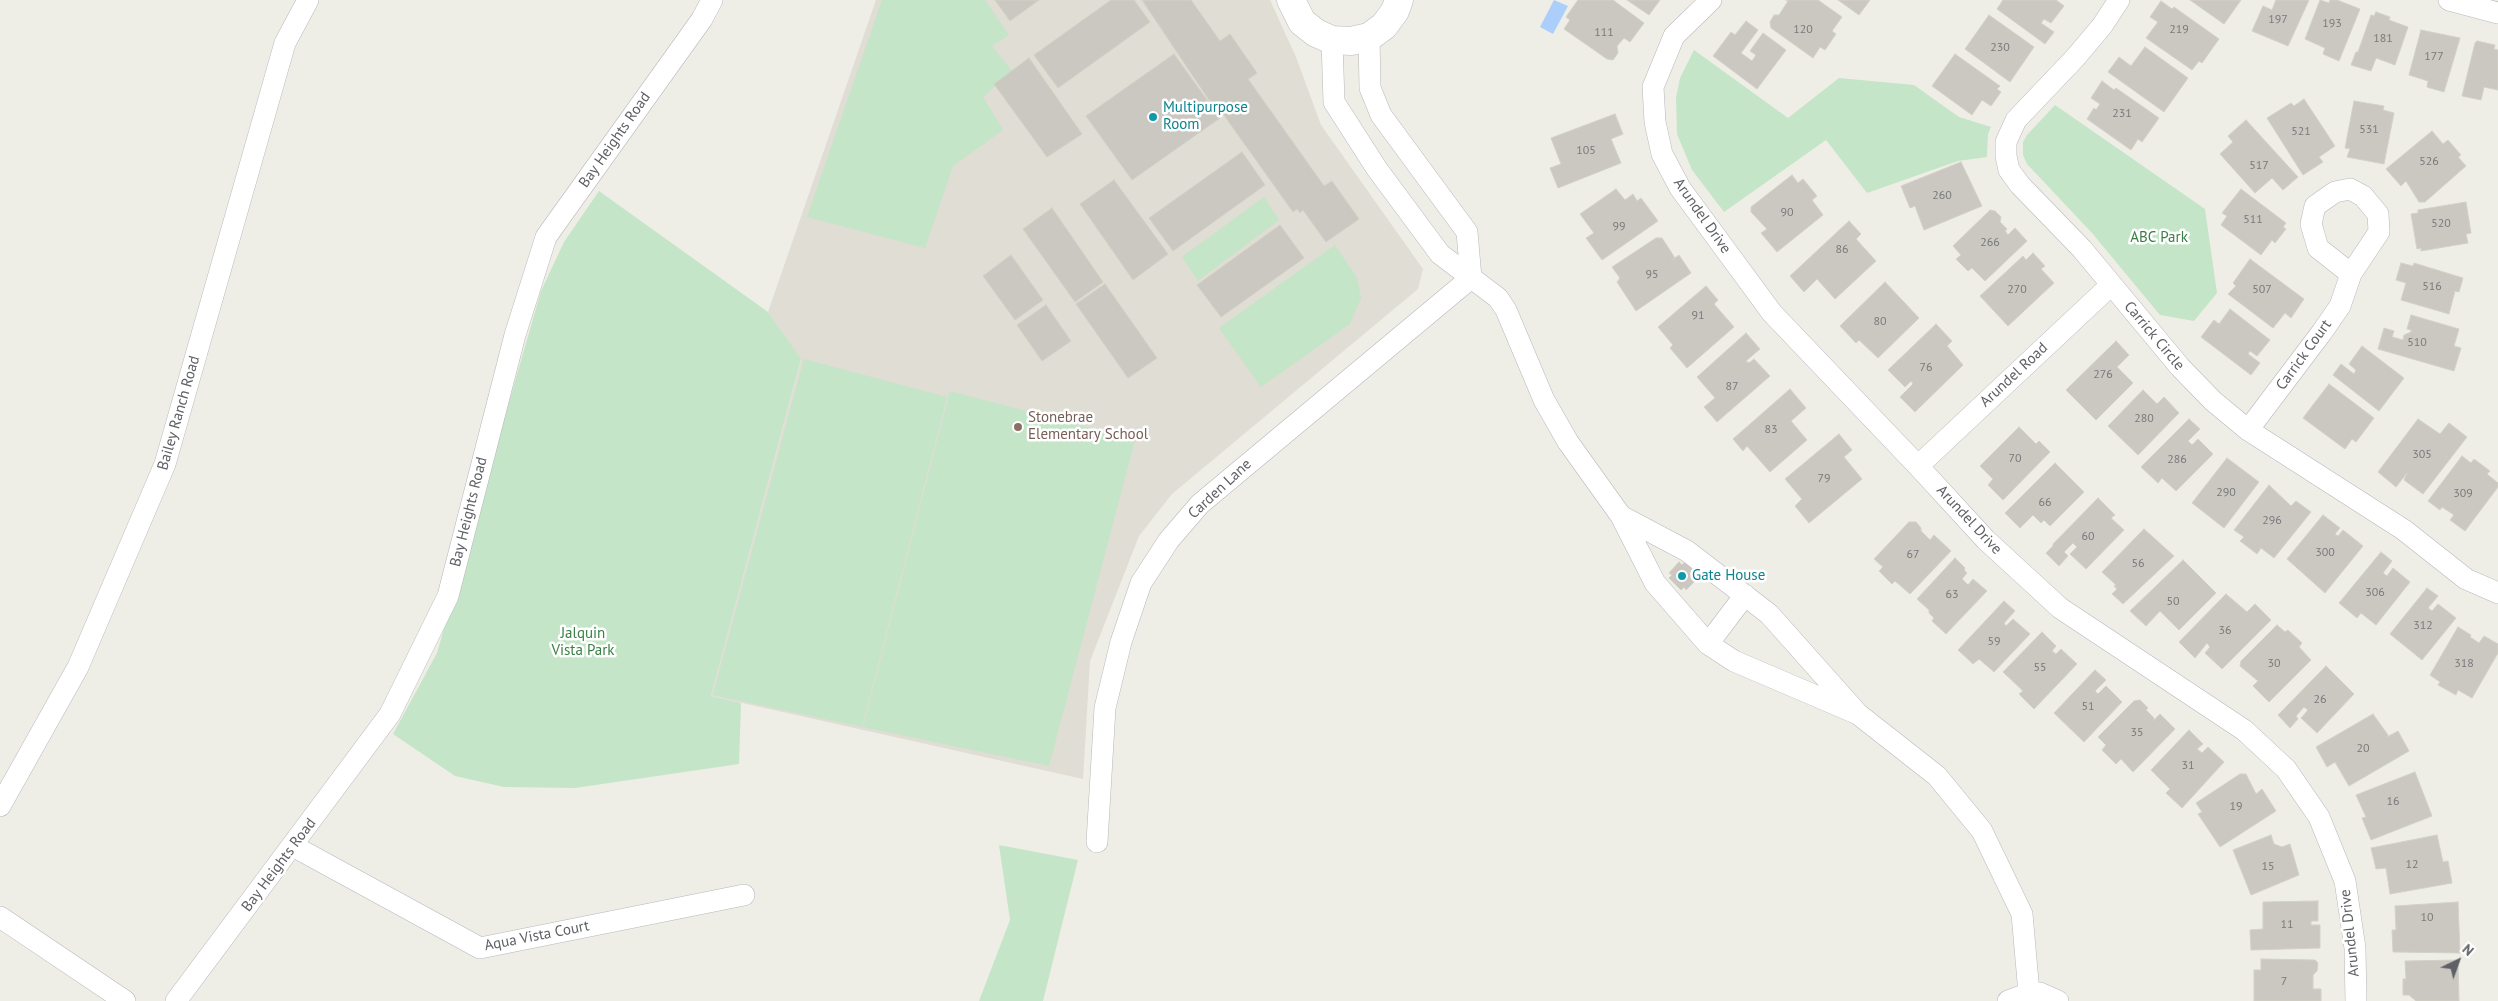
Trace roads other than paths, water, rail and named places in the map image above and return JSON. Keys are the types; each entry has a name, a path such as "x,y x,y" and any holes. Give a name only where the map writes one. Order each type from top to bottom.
{"main road":[{"path":"1291,0 1302,22 1316,33 1332,40 1351,41 1369,37 1384,26 1395,12 1399,0"}],"street":[{"name":"Bailey Ranch Road","path":"0,806 78,667 165,464 285,43 308,0"},
{"name":"Bay Heights Road","path":"176,1001 294,846 390,714 448,596 514,335 546,237 702,18 712,0"},
{"name":"Arundel Drive","path":"1710,0 1674,36 1653,87 1655,122 1662,154 1680,188 1772,313 1986,540 2060,608 2244,730 2286,768 2319,817 2345,881 2355,948 2356,1001"},
{"name":"Carrick Circle","path":"2119,0 2102,26 2075,58 2016,120 2006,142 2009,170 2020,185 2076,243 2180,367 2213,401 2248,430 2404,530 2466,579 2498,593"},
{"path":"2449,0 2498,13"},
{"path":"1369,37 1370,88 1381,115 1466,232 1471,278"},
{"path":"1332,40 1334,102 1377,169 1440,254 1498,298 1506,310 1544,400 1568,442 1622,516 1655,583 1708,644 1734,661 1858,714"},
{"name":"Carrick Court","path":"2248,430 2340,306 2351,274"},
{"name":"Carden Lane","path":"1097,842 1105,708 1121,642 1142,583 1169,540 1200,504 1471,278"},
{"name":"Arundel Road","path":"1918,466 2111,284"},
{"path":"1622,516 1687,551 1745,594 1783,627 1858,714 1937,776 1982,831 2022,914 2028,993"},
{"path":"1708,644 1745,594"},
{"name":"Aqua Vista Court","path":"294,846 480,948 744,895"},
{"path":"0,918 125,1001"},
{"path":"2008,1001 2028,993 2040,993 2058,1001"}],"water":[{"path":"1554,0 1568,6 1553,34 1540,27"}],"place":[{"name":"Multipurpose Room","path":"1153,117"},
{"name":"Stonebrae Elementary School","path":"1018,427"},
{"name":"Gate House","path":"1682,576"}],"park label":[{"name":"ABC Park","path":"2159,238"},
{"name":"Jalquin Vista Park","path":"583,642"}]}
